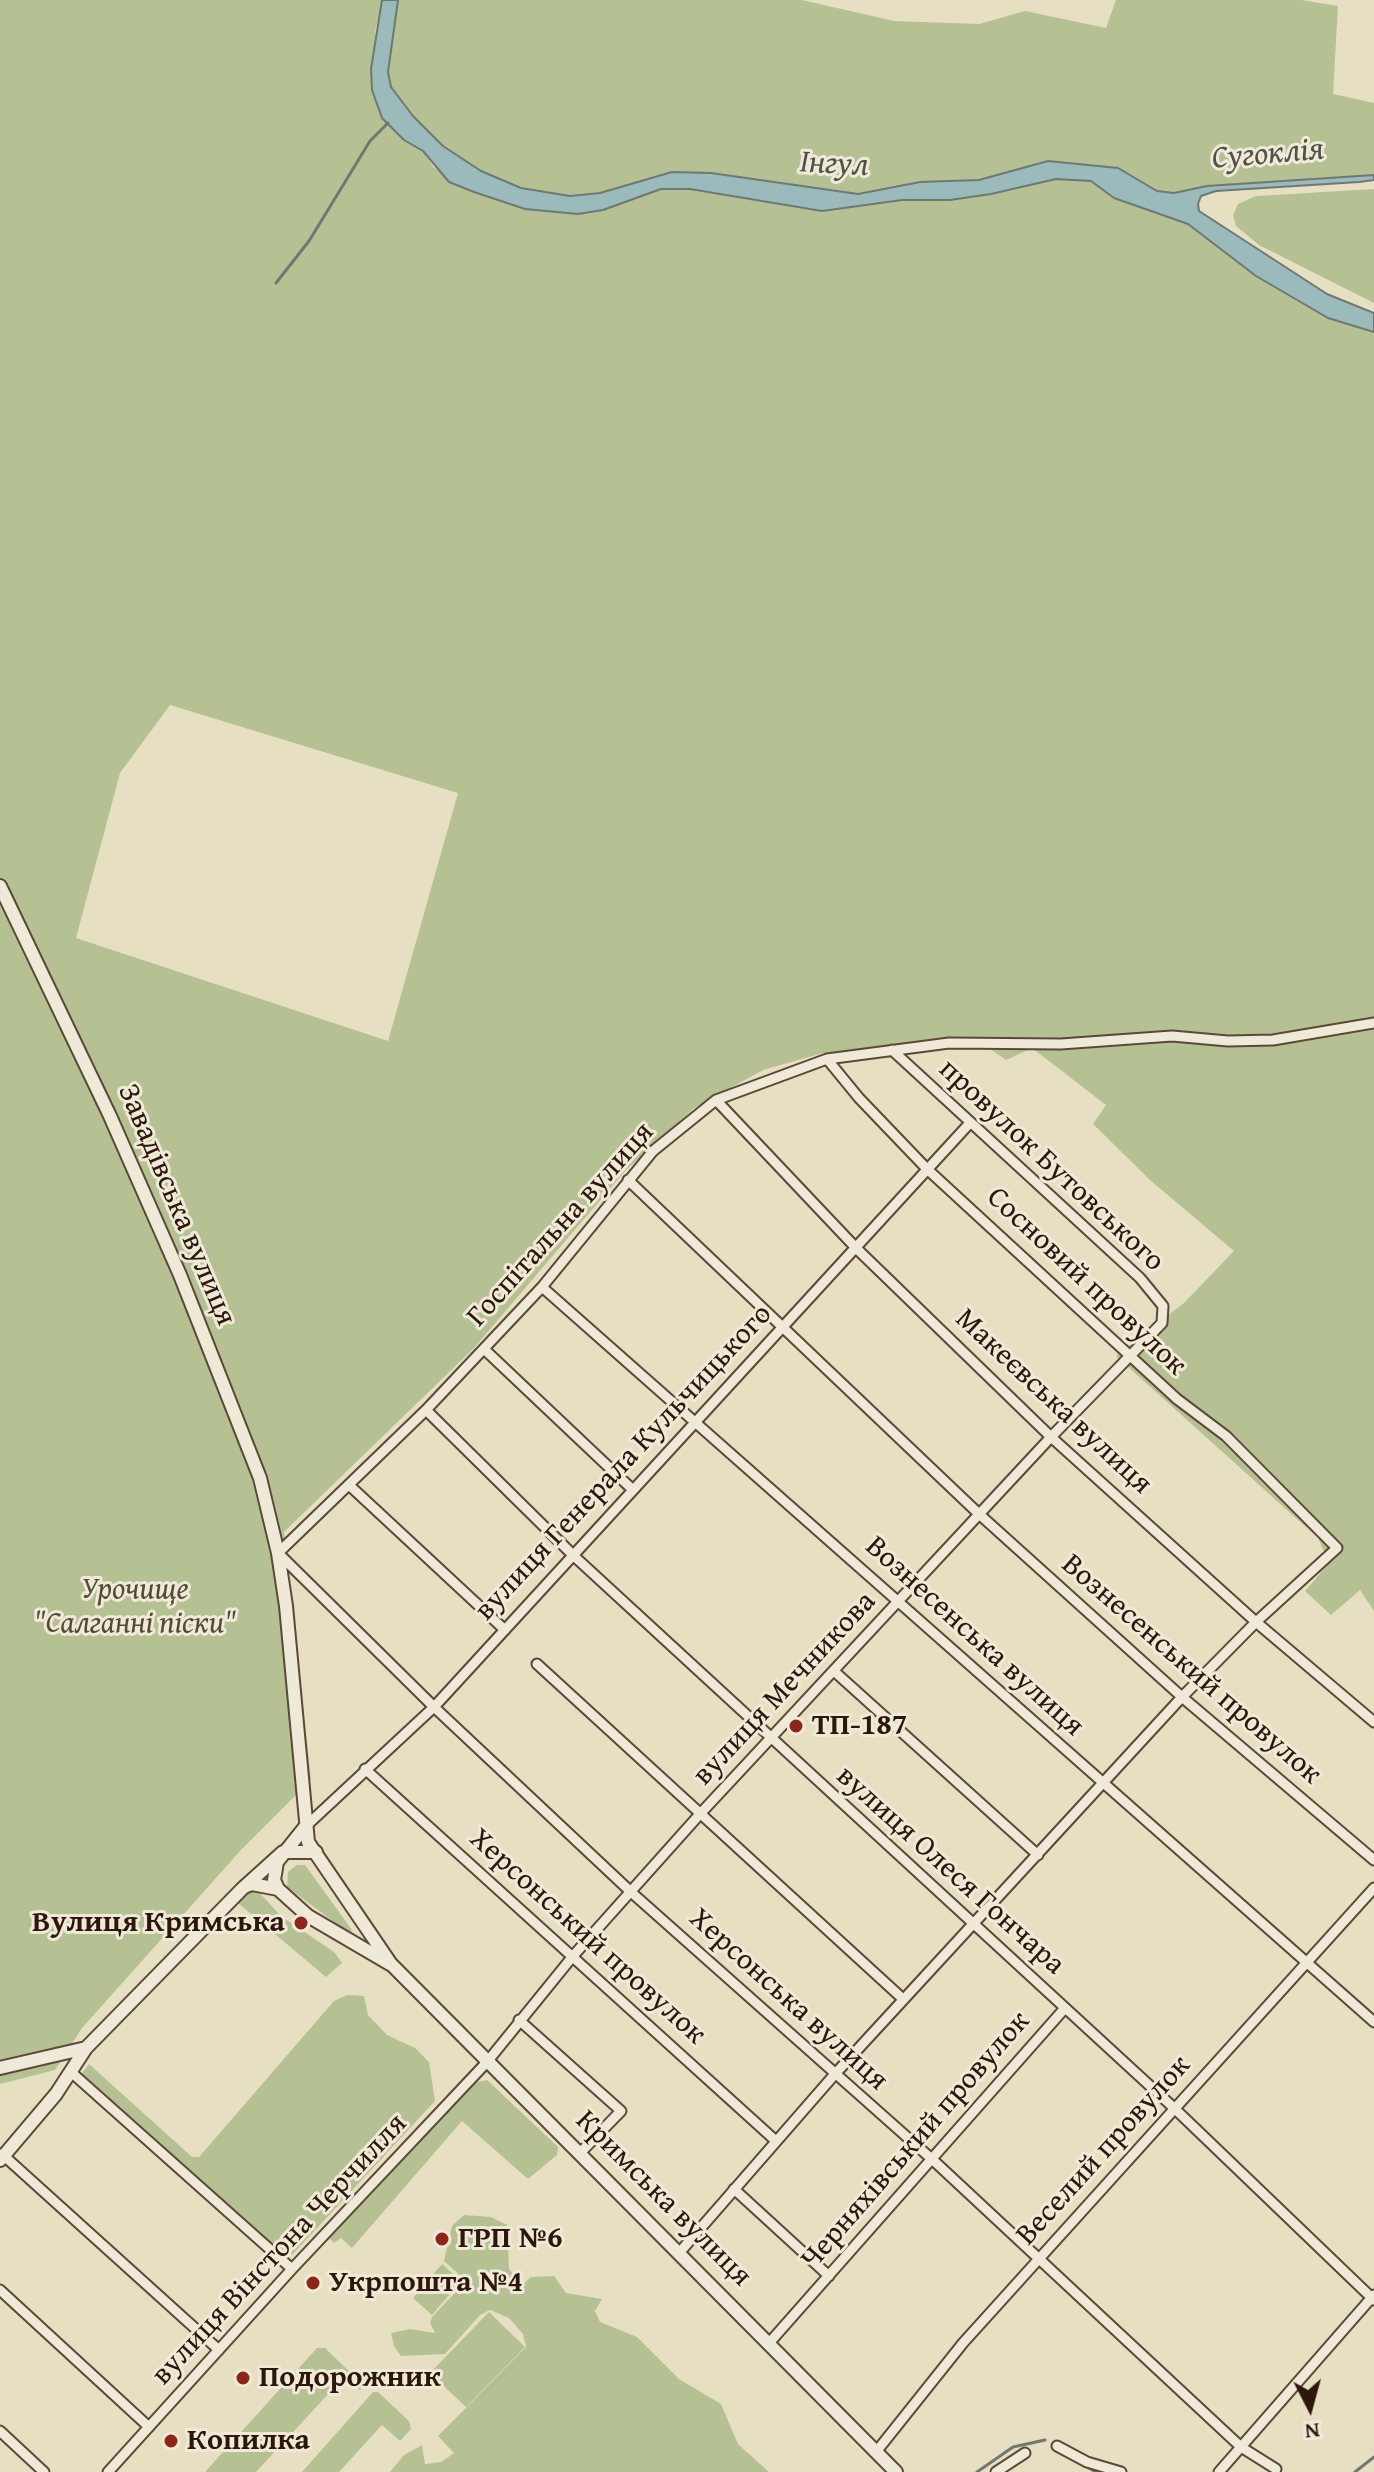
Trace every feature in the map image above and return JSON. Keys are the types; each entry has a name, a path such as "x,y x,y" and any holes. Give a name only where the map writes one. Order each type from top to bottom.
{"street":[{"name":"Завадівська вулиця","path":"0,886 110,1116 180,1275 260,1478 278,1553"},
{"name":"Госпітальна вулиця","path":"278,1553 426,1410 542,1287 653,1151 716,1100 827,1059 949,1043 1061,1044 1172,1036 1273,1040 1374,1023"},
{"name":"провулок Бутовського","path":"892,1050 1140,1278 1163,1306 1162,1323"},
{"name":"Сосновий провулок","path":"827,1059 859,1098 927,1169 1128,1355 1226,1436 1337,1548 1256,1622"},
{"name":"Макеєвська вулиця","path":"716,1100 857,1249 1051,1437 1256,1622 1374,1722"},
{"name":"вулиця Генерала Кульчицького","path":"305,1827 434,1707 575,1557 694,1421 857,1249 969,1124"},
{"name":"Вознесенський провулок","path":"628,1180 979,1514 1182,1697 1374,1860"},
{"name":"Вознесенська вулиця","path":"542,1287 1374,2022"},
{"name":"вулиця Мечникова","path":"487,2062 573,1956 700,1814 1128,1355 1162,1323"},
{"path":"484,1349 633,1490"},
{"name":"вулиця Олеся Гончара","path":"426,1410 575,1557 1174,2108 1373,2298"},
{"path":"349,1485 505,1630"},
{"name":"Херсонська вулиця","path":"278,1553 434,1707 631,1892 934,2161 1241,2447 1276,2469"},
{"name":"Кримська вулиця","path":"278,1553 308,1842 391,1964 896,2472"},
{"path":"679,2253 903,1999 1104,1785 1182,1697 1256,1622"},
{"path":"537,1664 903,1999"},
{"path":"835,1672 1038,1855"},
{"name":"Херсонський провулок","path":"365,1769 776,2141"},
{"path":"219,2350 1,2156 71,2072 86,2048 242,1889 297,1841 305,1827"},
{"path":"283,1852 316,1852"},
{"path":"242,1889 252,1884 278,1889 274,1873 283,1852"},
{"name":"Веселий провулок","path":"876,2452 963,2343 1374,1888"},
{"name":"Кримська вулиця","path":"278,1889 308,1916 391,1964"},
{"path":"362,1949 370,1939 368,1927"},
{"name":"Черняхівський провулок","path":"770,2342 934,2161 1065,2008"},
{"path":"519,2020 621,2111 579,2154"},
{"path":"0,2068 86,2048"},
{"name":"вулиця Вінстона Черчилля","path":"108,2472 292,2269 487,2062"},
{"path":"71,2072 292,2269"},
{"path":"734,2189 829,2276"},
{"path":"0,2290 149,2427"},
{"path":"1219,2472 1373,2298"},
{"path":"0,2431 44,2472"},
{"path":"1057,2446 1087,2462 1121,2472"},
{"path":"996,2472 1025,2453"}],"green space":[{"name":"Урочище \"Салганні піски\"","path":"0,0 382,0 375,33 404,140 423,151 434,168 603,210 661,189 690,189 822,211 902,200 950,200 1056,179 1091,181 1114,198 1188,224 1256,276 1328,318 1374,332 1374,1611 1360,1590 1331,1615 1305,1591 1329,1563 1318,1538 1116,1356 1184,1303 1234,1251 1150,1180 1093,1124 1106,1105 1032,1048 1006,1060 987,1047 897,1046 823,1053 763,1070 694,1108 625,1171 474,1348 284,1532 311,1780 241,1850 82,2028 55,2070 0,2084","holes":["170,705 458,793 388,1041 76,938 120,773"]},
{"path":"398,0 802,0 894,21 979,24 1025,11 1106,28 1116,0 1301,0 1338,6 1333,94 1374,103 1374,175 1207,186 1174,193 1157,191 1118,168 1048,161 979,180 920,182 858,194 711,173 672,172 600,193 570,196 521,188 481,171 443,146 413,116 391,87 388,72"},
{"path":"1374,189 1374,303 1259,245 1236,226 1233,215 1238,204 1256,196"},
{"path":"297,1865 305,1865 352,1930 349,1933 287,1887 288,1872"},
{"path":"250,1890 257,1890 281,1916 334,1952 342,1963 326,1977 238,1903"},
{"path":"347,1995 364,1996 368,2015 387,2035 415,2048 429,2062 435,2101 292,2255 271,2242 80,2076 89,2064 192,2157 199,2157 334,2001"},
{"path":"487,2080 558,2147 557,2155 528,2179 462,2121 352,2248 341,2238 334,2243 328,2237 477,2082"},
{"path":"464,2215 491,2217 507,2225 509,2269 522,2285 531,2277 554,2276 566,2293 602,2299 595,2311 600,2322 637,2337 679,2379 721,2404 738,2444 769,2472 390,2472 404,2455 422,2445 425,2464 441,2462 454,2453 438,2436 526,2347 523,2334 509,2318 490,2310 480,2315 445,2354 401,2356 394,2346 391,2333 410,2329 435,2333 430,2323 432,2317 466,2281 444,2261 452,2226"},
{"path":"442,2264 461,2281 432,2315 413,2298"},
{"path":"489,2312 525,2347 466,2407 430,2373"},
{"path":"317,2348 325,2348 364,2386 360,2390 344,2377 256,2472 205,2472"},
{"path":"373,2392 378,2392 409,2421 411,2429 400,2441 382,2425 339,2472 302,2472"}],"water":[{"path":"382,0 398,0 388,72 391,87 413,116 443,146 481,171 521,188 570,196 600,193 672,172 711,173 858,194 920,182 979,180 1048,161 1118,168 1157,191 1174,193 1207,186 1374,175 1374,180 1359,182 1216,191 1201,196 1198,204 1199,211 1327,294 1374,313 1374,332 1328,318 1256,276 1188,224 1114,198 1091,181 1056,179 950,200 902,200 822,211 690,189 661,189 603,210 578,214 525,209 474,192 449,182 423,151 404,140 382,118 372,90 371,69"}],"waterway":[{"path":"276,283 309,241 370,141 388,123"},
{"path":"977,2472 1013,2447 1045,2440"},
{"path":"1355,2472 1374,2457"},
{"path":"1084,2465 1096,2472"}],"place":[{"name":"ТП-187","path":"796,1726"},
{"name":"Вулиця Кримська","path":"301,1923"},
{"name":"ГРП №6","path":"442,2239"},
{"name":"Укрпошта №4","path":"313,2283"},
{"name":"Подорожник","path":"243,2378"},
{"name":"Копилка","path":"171,2441"}],"water label":[{"name":"Сугоклія","path":"1268,155"},
{"name":"Інгул","path":"834,165"}]}
